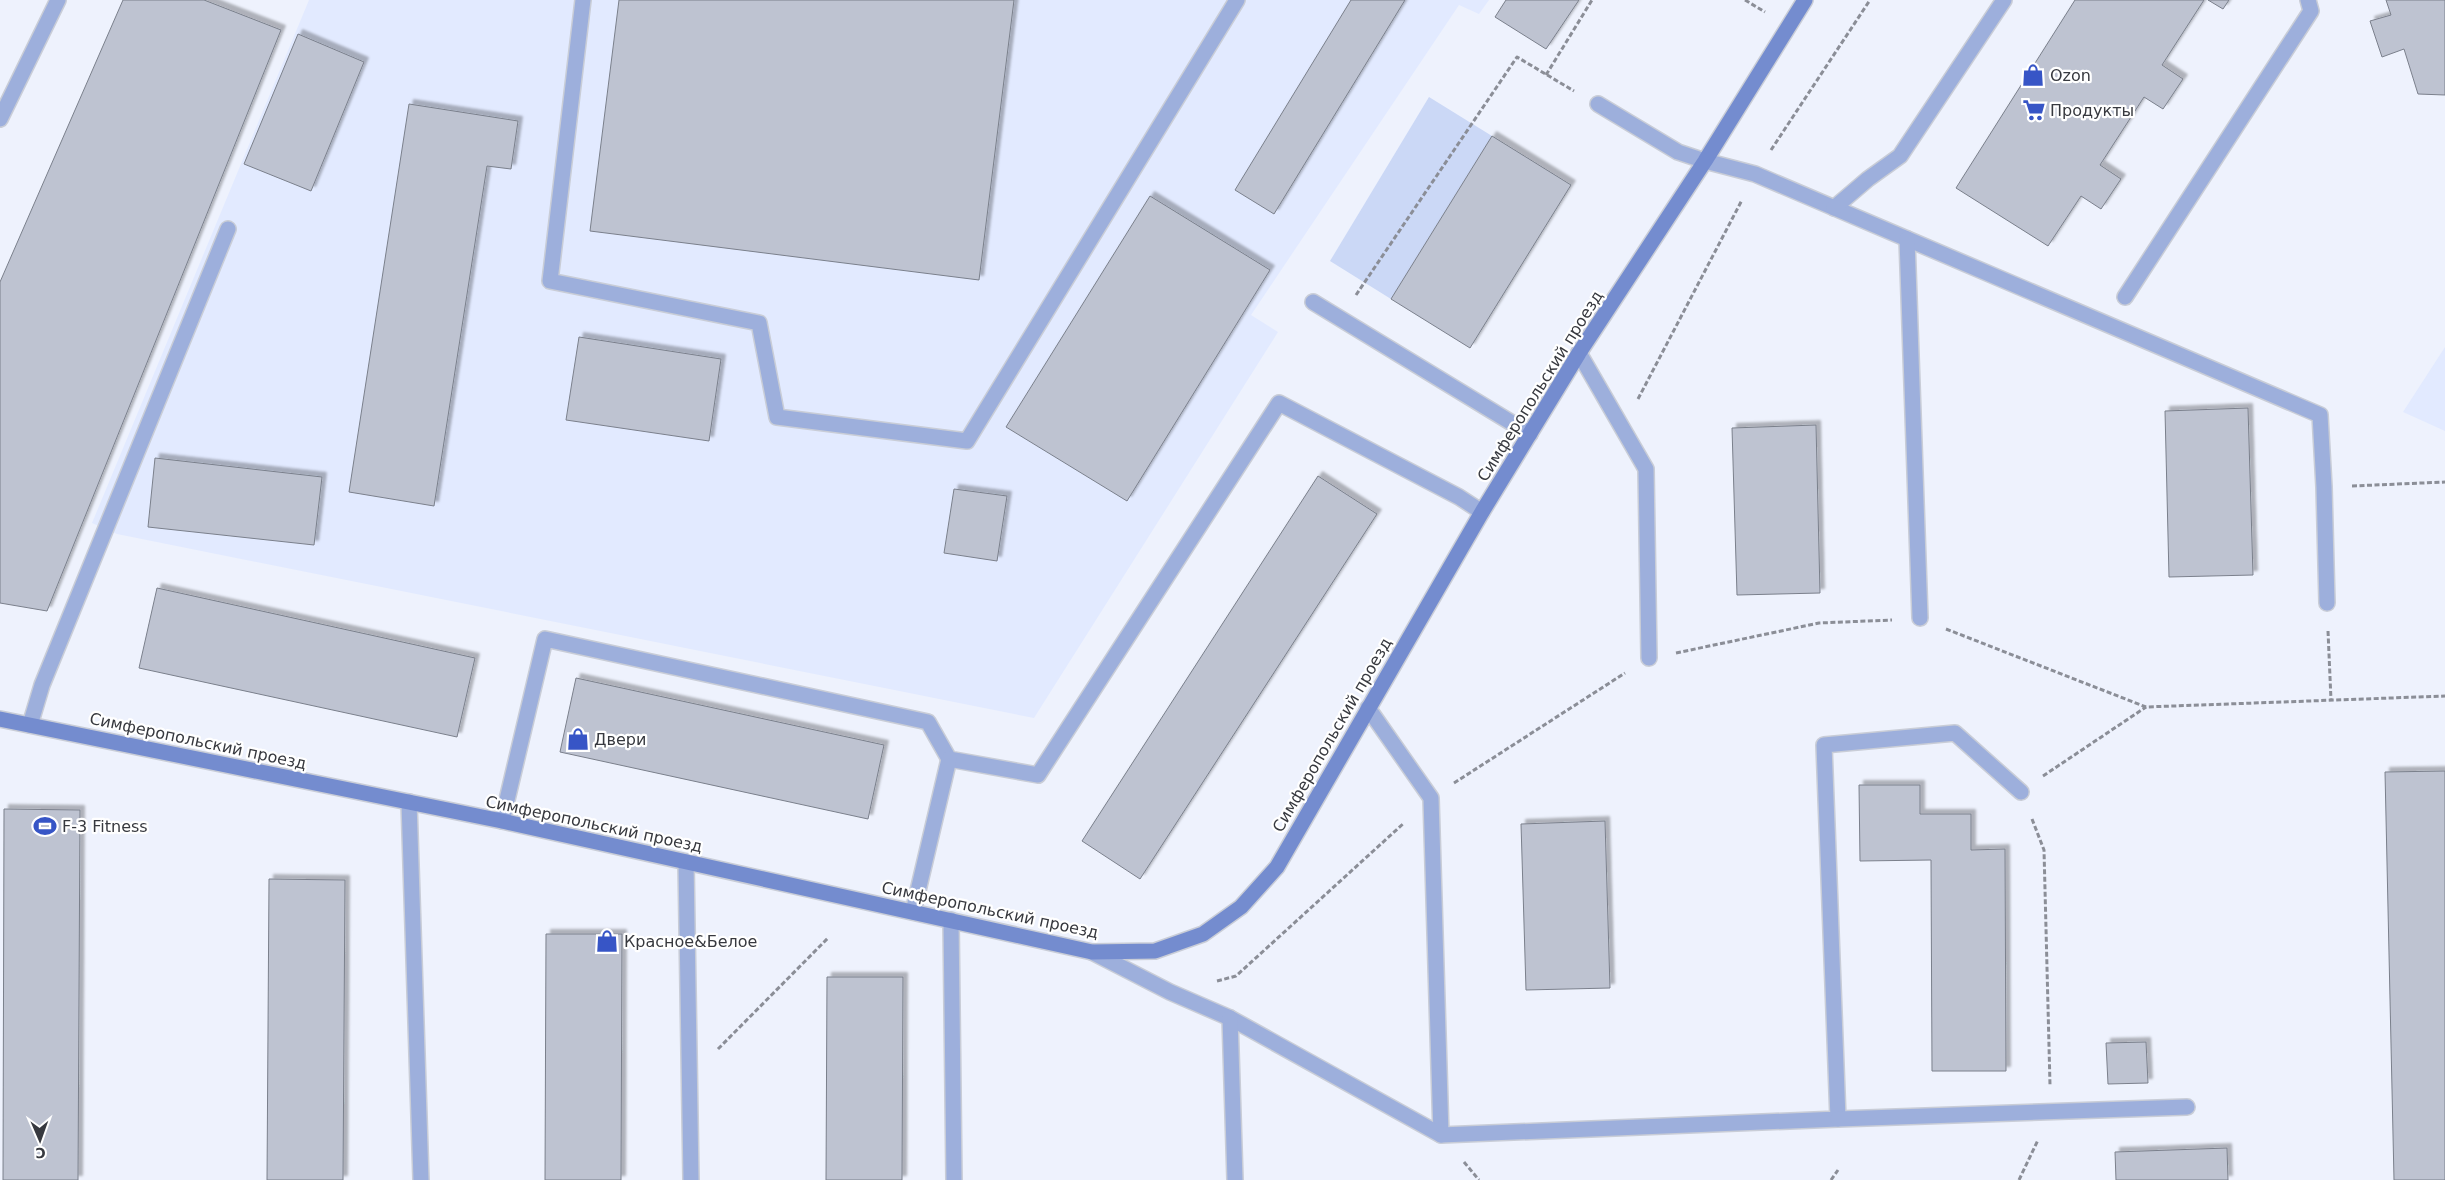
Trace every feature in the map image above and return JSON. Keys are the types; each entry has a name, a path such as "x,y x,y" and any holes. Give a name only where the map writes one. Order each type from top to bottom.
{"street":[{"name":"Симферопольский проезд","path":"0,719 502,821 1092,952 1155,951 1203,934 1241,907 1276,866 1482,512 1579,353 1705,161 1805,0"}],"lane":[{"path":"0,119 58,0"},
{"path":"583,0 550,281 759,323 778,417 967,440 1237,0"},
{"path":"1834,208 1868,179 1900,156 2004,0"},
{"path":"2124,297 2312,11 2308,0"},
{"path":"1598,104 1678,152 1755,174 2320,415 2324,487 2326,603"},
{"path":"30,725 42,685 228,229"},
{"path":"1907,239 1920,618"},
{"path":"1313,302 1530,434"},
{"path":"1579,353 1646,469 1649,658"},
{"path":"949,758 1038,775 1279,403 1459,497 1482,512"},
{"path":"502,821 545,639 928,722 949,758 913,912"},
{"path":"1368,708 1431,798 1441,1135"},
{"path":"1838,1119 1824,744 1956,733 2021,792"},
{"path":"409,802 421,1180"},
{"path":"686,862 691,1180"},
{"path":"951,920 954,1180"},
{"path":"1092,952 1170,992 1230,1018 1441,1135 2187,1107"},
{"path":"1230,1018 1235,1180"}],"path":[{"path":"1546,75 1592,0"},
{"path":"1745,0 1766,13"},
{"path":"1622,430 1755,174 1870,0"},
{"path":"1340,319 1517,57 1598,104"},
{"path":"2324,487 2445,482"},
{"path":"2326,603 2331,700"},
{"path":"1170,992 1236,976 1431,798 1649,658 1819,623 1920,618 2146,707 2445,696"},
{"path":"2019,1180 2051,1111 2044,850 2021,792 2146,707"},
{"path":"689,1078 828,938"},
{"path":"1831,1180 1838,1170"}],"shaded area":[{"path":"309,0 1489,0 1479,14 1459,5 1251,315 1278,332 1034,718 117,534 92,523"},
{"path":"1429,97 1492,136 1391,299 1330,261"},
{"path":"2445,347 2445,431 2403,412"}],"building":[{"path":"123,0 204,0 281,30 47,611 0,603 0,282"},
{"path":"619,0 1014,0 979,280 590,231"},
{"path":"1351,0 1405,0 1274,214 1235,190"},
{"path":"1506,0 1579,0 1546,49 1495,17"},
{"path":"2075,0 2204,0 2162,65 2183,79 2163,109 2144,97 2100,165 2121,179 2101,209 2081,196 2048,246 1956,188"},
{"path":"2208,0 2229,0 2223,9"},
{"path":"2386,0 2445,0 2445,95 2418,94 2404,49 2382,57 2370,21 2391,15"},
{"path":"298,34 364,62 311,191 244,164"},
{"path":"409,104 518,121 511,169 487,166 434,506 349,492"},
{"path":"1492,136 1571,185 1470,348 1391,299"},
{"path":"1150,196 1270,270 1127,501 1006,427"},
{"path":"579,337 721,359 709,441 566,420"},
{"path":"2248,408 2253,575 2169,577 2165,411"},
{"path":"1816,425 1820,593 1737,595 1732,428"},
{"path":"155,458 322,477 314,545 148,527"},
{"path":"1318,476 1377,514 1140,879 1082,841"},
{"path":"954,489 1007,496 997,561 944,553"},
{"path":"157,588 475,658 457,737 139,668"},
{"path":"576,678 884,745 868,819 560,752"},
{"path":"2445,771 2445,1180 2394,1180 2385,772"},
{"path":"1859,785 1920,785 1920,814 1971,814 1971,850 2005,849 2006,1071 1932,1071 1931,860 1860,861"},
{"path":"4,809 80,810 78,1180 3,1180"},
{"path":"1605,821 1610,988 1526,990 1521,824"},
{"path":"269,879 345,880 343,1180 267,1180"},
{"path":"546,934 622,934 621,1180 545,1180"},
{"path":"827,977 903,977 902,1180 826,1180"},
{"path":"2146,1042 2148,1083 2108,1084 2106,1043"},
{"path":"2227,1148 2228,1180 2116,1180 2115,1152"}],"place":[{"name":"Ozon","path":"2033,75"},
{"name":"Продукты","path":"2034,110"},
{"name":"Двери","path":"578,739"},
{"name":"F-3 Fitness","path":"45,826"},
{"name":"Красное&Белое","path":"607,941"}]}
